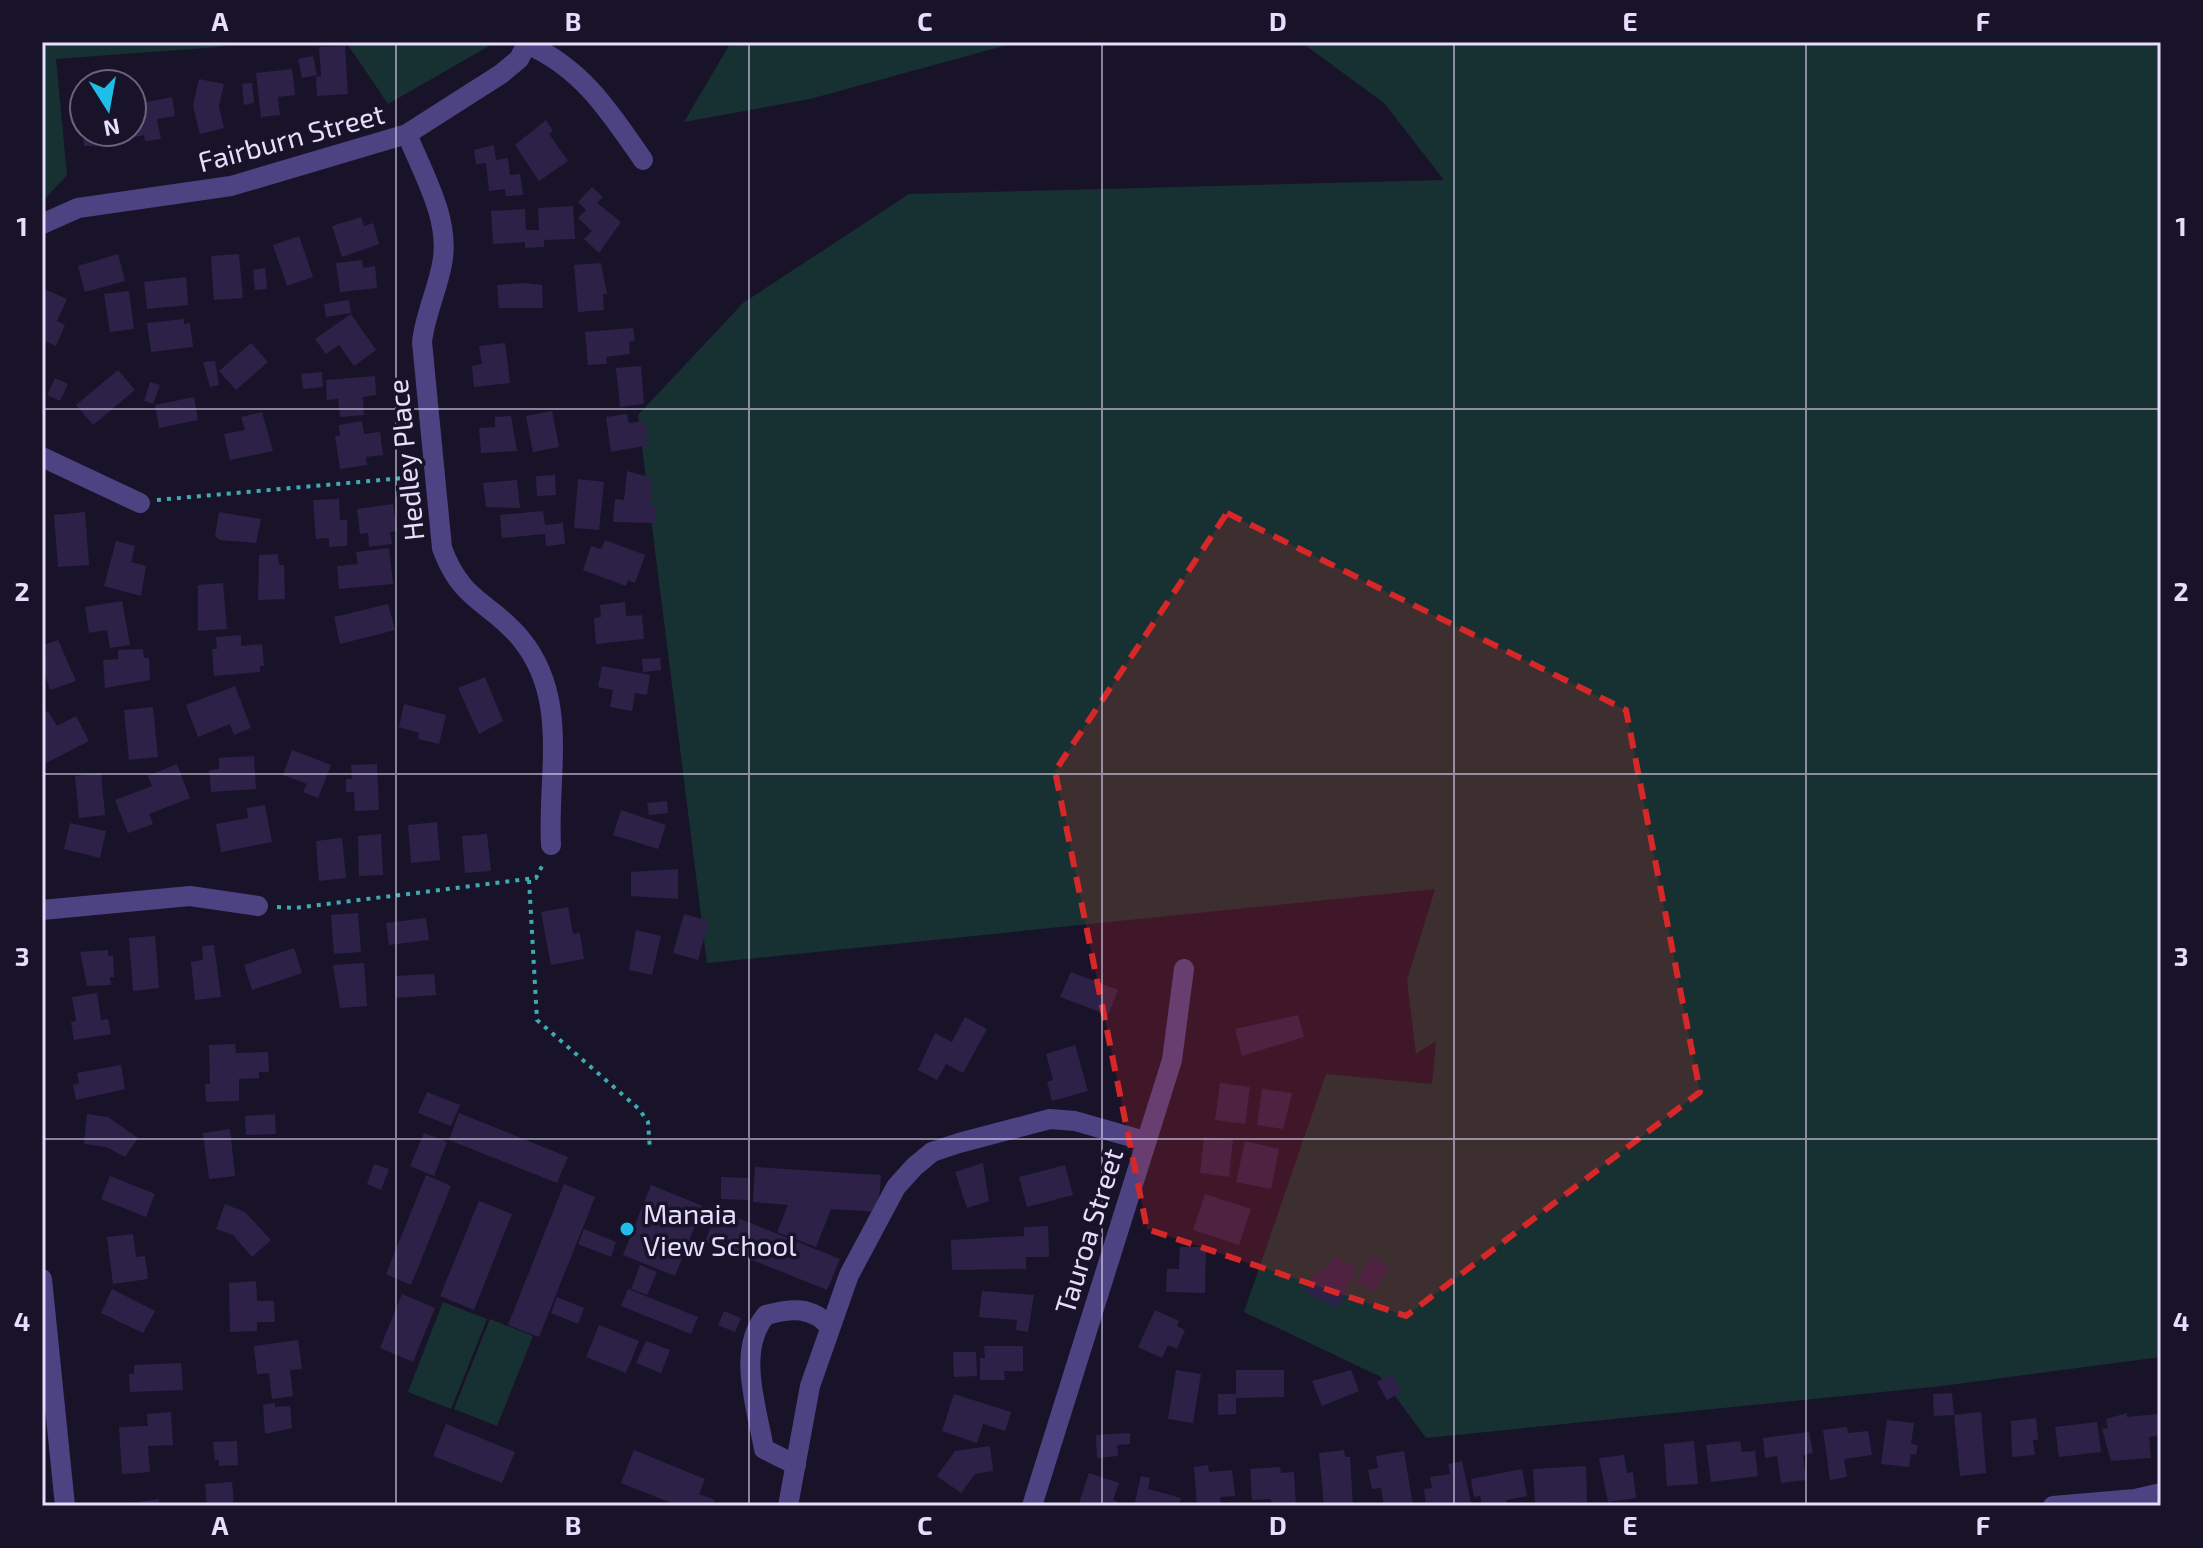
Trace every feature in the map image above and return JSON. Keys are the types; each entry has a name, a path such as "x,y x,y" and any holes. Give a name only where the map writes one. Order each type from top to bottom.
{"street":[{"path":"527,43 559,49 643,160"},
{"name":"Fairburn Street","path":"42,224 78,208 231,186 407,134 501,74 519,59 527,43"},
{"name":"Hedley Place","path":"407,134 439,212 442,234 443,261 424,321 422,342 442,548 450,568 465,590 519,636 544,677 556,749 549,809 551,845"},
{"path":"42,457 140,503"},
{"path":"42,910 190,896 258,906"},
{"name":"Tauroa Street","path":"1032,1506 1172,1060 1184,969"},
{"path":"788,1506 810,1386 849,1275 896,1187 932,1152 1016,1125 1050,1119 1075,1121 1145,1141"},
{"path":"42,1279 65,1506"},
{"path":"796,1465 764,1449 749,1353 755,1328 766,1315 802,1309 821,1316 830,1327"},
{"path":"2053,1506 2135,1499 2161,1493"}],"path":[{"path":"140,503 434,476"},
{"path":"258,906 295,908 529,880 536,878 551,845"},
{"path":"529,880 537,1020 639,1109 648,1122 650,1150"}],"highlighted area":[{"path":"1227,513 1626,710 1700,1092 1406,1316 1147,1229 1055,771"}],"green space":[{"path":"42,42 237,42 219,47 56,59 67,175 42,202"},
{"path":"346,42 496,42 388,104"},
{"path":"731,42 1018,42 810,99 684,122"},
{"path":"1301,42 2161,42 2161,1357 1942,1386 1426,1438 1381,1377 1244,1312 1326,1074 1432,1084 1436,1041 1416,1054 1407,980 1435,889 707,963 638,415 743,303 909,194 1444,180 1384,103"},
{"path":"443,1302 487,1319 451,1409 408,1392"},
{"path":"490,1319 533,1336 497,1426 454,1409"}],"building":[{"path":"345,46 348,94 317,96 316,77 321,76 319,47"},
{"path":"313,56 317,75 302,78 298,59"},
{"path":"292,69 295,95 278,97 280,115 261,117 256,73"},
{"path":"199,79 224,84 219,106 224,128 200,134 193,106"},
{"path":"252,83 254,103 244,105 242,84"},
{"path":"172,97 175,116 157,119 161,139 148,141 148,102"},
{"path":"546,120 553,131 549,134 568,161 539,181 515,145"},
{"path":"494,145 496,160 508,158 510,175 520,174 523,195 506,196 505,189 489,191 486,163 476,164 474,150"},
{"path":"592,187 603,197 597,203 621,222 599,253 584,239 592,231 578,218 586,210 578,202"},
{"path":"573,206 575,239 544,240 544,247 525,248 525,242 493,244 491,211 525,209 526,230 539,230 538,208"},
{"path":"361,217 364,226 373,223 379,244 342,257 332,226"},
{"path":"299,236 313,277 287,286 273,245"},
{"path":"118,254 125,281 85,292 78,266"},
{"path":"239,254 243,298 214,300 211,256"},
{"path":"362,260 363,268 375,266 377,288 340,292 336,263"},
{"path":"601,263 607,294 603,294 604,310 578,312 574,265"},
{"path":"265,268 267,289 255,290 253,270"},
{"path":"186,277 188,305 147,309 144,282"},
{"path":"497,285 542,285 543,308 499,308"},
{"path":"42,288 67,299 57,321 65,325 56,346 42,340"},
{"path":"129,291 134,329 110,332 104,294"},
{"path":"349,300 351,313 326,317 324,304"},
{"path":"351,314 376,350 354,366 339,345 326,354 315,339"},
{"path":"184,319 184,324 190,323 193,347 151,352 147,323"},
{"path":"633,328 635,341 629,342 630,354 606,357 607,364 588,365 585,332"},
{"path":"251,343 268,362 236,390 219,371"},
{"path":"505,343 510,383 474,387 472,366 482,364 479,346"},
{"path":"215,361 219,385 210,387 203,362"},
{"path":"641,366 644,404 620,407 616,368"},
{"path":"118,370 135,390 93,425 76,405"},
{"path":"322,372 323,387 303,389 301,374"},
{"path":"375,376 376,395 363,397 364,415 340,417 338,399 327,400 326,380"},
{"path":"55,378 68,384 60,401 47,395"},
{"path":"150,382 160,385 153,404 144,401"},
{"path":"194,397 198,420 159,428 155,405"},
{"path":"552,411 559,447 533,452 526,416"},
{"path":"262,412 273,451 230,460 224,434 245,430 241,417"},
{"path":"627,414 629,423 645,421 649,445 611,452 606,417"},
{"path":"511,416 517,451 481,453 479,428 495,427 495,417"},
{"path":"362,421 364,434 380,432 383,455 366,457 367,465 340,469 335,436 340,436 339,425"},
{"path":"627,471 652,478 650,505 657,506 655,523 613,522 615,499 624,500"},
{"path":"555,475 556,495 537,496 536,476"},
{"path":"578,479 604,482 599,530 574,528"},
{"path":"517,480 520,508 486,507 483,483"},
{"path":"339,499 340,520 347,520 347,546 329,547 329,538 316,539 313,500"},
{"path":"393,504 397,531 390,532 392,544 369,547 368,533 360,534 357,509"},
{"path":"543,511 545,525 563,523 565,544 546,546 545,534 502,538 500,515"},
{"path":"85,512 89,565 58,567 54,515"},
{"path":"219,512 261,519 256,543 220,540 215,536"},
{"path":"605,540 645,555 635,583 628,580 626,586 583,570 591,546 601,549"},
{"path":"116,541 135,546 131,562 146,566 141,596 104,586"},
{"path":"389,548 393,584 339,589 337,566 358,564 356,552"},
{"path":"278,554 279,565 284,565 285,599 258,600 259,555"},
{"path":"223,583 227,629 198,631 198,585"},
{"path":"122,601 130,645 110,648 107,630 89,633 85,607"},
{"path":"625,602 626,616 642,615 644,639 596,644 594,618 601,617 600,605"},
{"path":"388,604 395,630 340,644 334,617"},
{"path":"241,635 241,646 262,644 264,666 260,666 260,672 214,676 212,649 217,649 216,637"},
{"path":"58,640 76,681 50,690 42,667 42,654 46,652 44,645"},
{"path":"143,649 144,658 149,658 150,680 105,688 103,660 118,659 118,650"},
{"path":"660,658 661,670 643,672 642,659"},
{"path":"602,666 650,675 647,695 635,693 632,711 610,707 613,690 598,687"},
{"path":"485,677 503,721 479,734 458,688"},
{"path":"235,686 251,728 234,735 230,724 198,737 186,705"},
{"path":"404,704 446,715 439,744 418,739 419,733 399,727"},
{"path":"153,707 158,757 129,760 124,710"},
{"path":"48,711 57,726 76,716 89,741 46,763 42,756 42,714"},
{"path":"292,750 331,765 318,798 303,792 307,784 283,775"},
{"path":"254,756 256,789 211,792 209,770 219,769 219,758"},
{"path":"177,764 190,798 149,814 153,824 128,833 115,800 152,786 148,776"},
{"path":"377,764 379,810 355,811 354,792 346,792 346,779 352,779 351,765"},
{"path":"101,773 105,815 79,818 75,776"},
{"path":"667,801 668,813 649,815 647,803"},
{"path":"265,805 272,842 221,852 216,824 248,818 247,808"},
{"path":"621,810 666,825 658,849 613,835"},
{"path":"437,822 440,860 411,863 408,825"},
{"path":"70,823 106,831 100,858 64,849"},
{"path":"381,834 383,875 359,876 358,836"},
{"path":"487,834 491,871 465,873 462,836"},
{"path":"342,838 346,878 319,881 316,841"},
{"path":"678,869 678,899 631,896 631,872"},
{"path":"568,907 573,934 580,933 584,959 551,965 541,912"},
{"path":"358,913 361,952 334,954 331,915"},
{"path":"684,914 709,921 698,960 673,953"},
{"path":"426,918 429,940 389,945 386,923"},
{"path":"636,930 661,936 652,975 629,970"},
{"path":"155,936 159,988 133,991 129,938"},
{"path":"214,945 221,997 195,1000 191,962 203,960 202,946"},
{"path":"294,948 302,973 252,990 244,965"},
{"path":"108,950 108,956 113,956 114,977 110,977 111,985 87,986 80,952"},
{"path":"364,963 367,1006 340,1008 333,965"},
{"path":"1071,972 1118,990 1108,1015 1060,997"},
{"path":"434,974 436,995 396,998 395,976"},
{"path":"97,993 101,1020 108,1019 111,1034 74,1040 71,1022 76,1021 72,997"},
{"path":"1298,1015 1304,1037 1242,1056 1235,1029"},
{"path":"965,1017 987,1029 963,1073 946,1064 937,1080 918,1070 935,1033 952,1042"},
{"path":"235,1044 236,1053 268,1052 269,1072 259,1072 259,1078 239,1079 239,1101 206,1102 205,1084 210,1084 209,1045"},
{"path":"1075,1045 1088,1091 1052,1101 1047,1082 1053,1080 1046,1054"},
{"path":"121,1065 125,1089 76,1100 73,1085 79,1083 77,1073"},
{"path":"1220,1083 1250,1087 1245,1124 1215,1120"},
{"path":"1262,1089 1292,1093 1283,1129 1257,1125"},
{"path":"427,1092 460,1105 451,1126 418,1113"},
{"path":"459,1113 568,1157 557,1183 449,1140"},
{"path":"87,1114 108,1117 138,1138 125,1157 106,1147 84,1144"},
{"path":"275,1114 276,1134 246,1135 245,1116"},
{"path":"230,1129 235,1176 209,1179 203,1133"},
{"path":"424,1133 447,1142 434,1176 410,1166"},
{"path":"1204,1137 1233,1140 1229,1177 1200,1173"},
{"path":"1245,1141 1279,1149 1271,1189 1236,1182"},
{"path":"983,1163 989,1201 967,1208 955,1172"},
{"path":"374,1164 389,1169 381,1190 367,1184"},
{"path":"1065,1165 1073,1195 1027,1207 1019,1177"},
{"path":"755,1167 881,1175 878,1212 831,1209 816,1247 777,1232 788,1205 753,1202"},
{"path":"426,1175 451,1186 411,1285 386,1274"},
{"path":"110,1176 155,1194 146,1217 101,1199"},
{"path":"721,1177 749,1178 748,1200 721,1199"},
{"path":"564,1184 595,1197 539,1337 508,1325"},
{"path":"651,1185 703,1206 675,1276 623,1255"},
{"path":"1205,1194 1251,1209 1239,1245 1193,1230"},
{"path":"479,1201 512,1214 474,1310 440,1296"},
{"path":"225,1204 245,1212 271,1240 252,1257 233,1235 216,1229"},
{"path":"718,1210 840,1259 827,1290 705,1241"},
{"path":"1048,1226 1049,1257 1026,1257 1026,1269 952,1270 951,1240 1024,1236 1024,1227"},
{"path":"584,1229 616,1242 611,1257 578,1244"},
{"path":"133,1234 136,1257 145,1256 148,1279 113,1284 107,1237"},
{"path":"1180,1247 1206,1247 1205,1293 1166,1292 1167,1269 1179,1269"},
{"path":"1334,1256 1357,1267 1338,1308 1305,1292 1315,1272 1318,1273 1321,1266 1327,1269"},
{"path":"1372,1256 1389,1268 1373,1292 1356,1281"},
{"path":"640,1265 657,1272 647,1295 631,1289"},
{"path":"256,1281 257,1301 274,1301 275,1322 257,1322 257,1331 230,1332 229,1283"},
{"path":"112,1289 155,1311 143,1333 101,1313"},
{"path":"628,1289 698,1317 691,1334 621,1306"},
{"path":"982,1291 1034,1295 1028,1332 1016,1330 1017,1320 979,1317"},
{"path":"402,1294 435,1308 413,1362 380,1348"},
{"path":"557,1297 584,1308 578,1324 551,1313"},
{"path":"1155,1310 1179,1321 1177,1326 1185,1330 1177,1349 1168,1345 1162,1358 1138,1347"},
{"path":"724,1311 741,1318 735,1332 718,1325"},
{"path":"599,1325 639,1341 626,1373 586,1357"},
{"path":"298,1340 302,1369 290,1370 293,1396 272,1399 269,1373 257,1374 254,1346"},
{"path":"646,1341 670,1350 661,1373 636,1363"},
{"path":"984,1346 1023,1346 1023,1371 1004,1371 1005,1380 980,1380 980,1358 985,1358"},
{"path":"953,1352 976,1352 977,1376 954,1377"},
{"path":"181,1363 183,1390 130,1392 129,1374 134,1374 134,1365"},
{"path":"1176,1370 1201,1374 1193,1423 1168,1419"},
{"path":"1236,1370 1284,1370 1284,1397 1236,1398 1236,1414 1218,1415 1218,1394 1236,1394"},
{"path":"1351,1370 1359,1391 1322,1406 1312,1381"},
{"path":"1392,1374 1402,1392 1387,1400 1377,1382"},
{"path":"1952,1393 1954,1415 1934,1416 1933,1394"},
{"path":"954,1394 1011,1412 1005,1431 983,1424 977,1443 942,1431"},
{"path":"275,1403 275,1407 290,1406 292,1428 265,1434 263,1405"},
{"path":"171,1412 173,1445 148,1446 150,1472 122,1474 119,1427 148,1426 147,1414"},
{"path":"1981,1412 1986,1473 1960,1476 1954,1415"},
{"path":"2127,1413 2127,1417 2158,1414 2161,1435 2149,1437 2151,1458 2111,1461 2102,1429 2108,1428 2106,1419"},
{"path":"2036,1418 2038,1440 2033,1440 2035,1455 2012,1457 2011,1421"},
{"path":"1887,1420 1914,1423 1911,1444 1918,1445 1916,1455 1911,1454 1909,1467 1881,1464"},
{"path":"2097,1422 2101,1452 2059,1457 2055,1427"},
{"path":"446,1424 515,1452 502,1483 433,1456"},
{"path":"1847,1427 1848,1433 1868,1431 1872,1455 1844,1459 1847,1477 1830,1480 1823,1430"},
{"path":"1809,1432 1813,1453 1803,1455 1806,1480 1781,1483 1777,1456 1765,1458 1763,1438"},
{"path":"1130,1433 1130,1444 1117,1445 1118,1456 1097,1458 1096,1435"},
{"path":"237,1441 238,1465 219,1466 219,1460 215,1460 213,1442"},
{"path":"1694,1441 1698,1484 1667,1486 1664,1444"},
{"path":"1740,1441 1742,1452 1755,1451 1758,1476 1711,1482 1706,1445"},
{"path":"990,1446 993,1471 975,1474 961,1493 937,1476 955,1451"},
{"path":"634,1450 705,1479 699,1494 715,1500 712,1506 679,1506 621,1483"},
{"path":"1344,1450 1345,1457 1350,1457 1353,1506 1324,1506 1319,1453"},
{"path":"1404,1451 1413,1506 1384,1506 1381,1488 1372,1489 1368,1470 1378,1468 1376,1456"},
{"path":"1624,1455 1627,1473 1633,1472 1636,1498 1608,1502 1599,1458"},
{"path":"1462,1461 1471,1503 1426,1504 1424,1489 1432,1488 1430,1477 1450,1474 1448,1464"},
{"path":"1208,1465 1209,1472 1232,1470 1235,1496 1220,1497 1221,1506 1197,1506 1194,1467"},
{"path":"1586,1466 1587,1502 1535,1504 1533,1469"},
{"path":"1280,1467 1281,1473 1294,1472 1296,1506 1272,1506 1271,1499 1252,1500 1250,1469"},
{"path":"1522,1469 1527,1496 1506,1500 1507,1506 1482,1506 1480,1496 1474,1497 1471,1479"},
{"path":"1089,1473 1119,1483 1113,1500 1117,1501 1115,1506 1078,1506"},
{"path":"1141,1476 1150,1478 1148,1489 1181,1498 1179,1506 1134,1506"},
{"path":"232,1482 234,1506 207,1506 205,1484"},
{"path":"159,1499 160,1506 131,1506 130,1503"}],"place":[{"name":"Manaia View School","path":"627,1229"}]}
